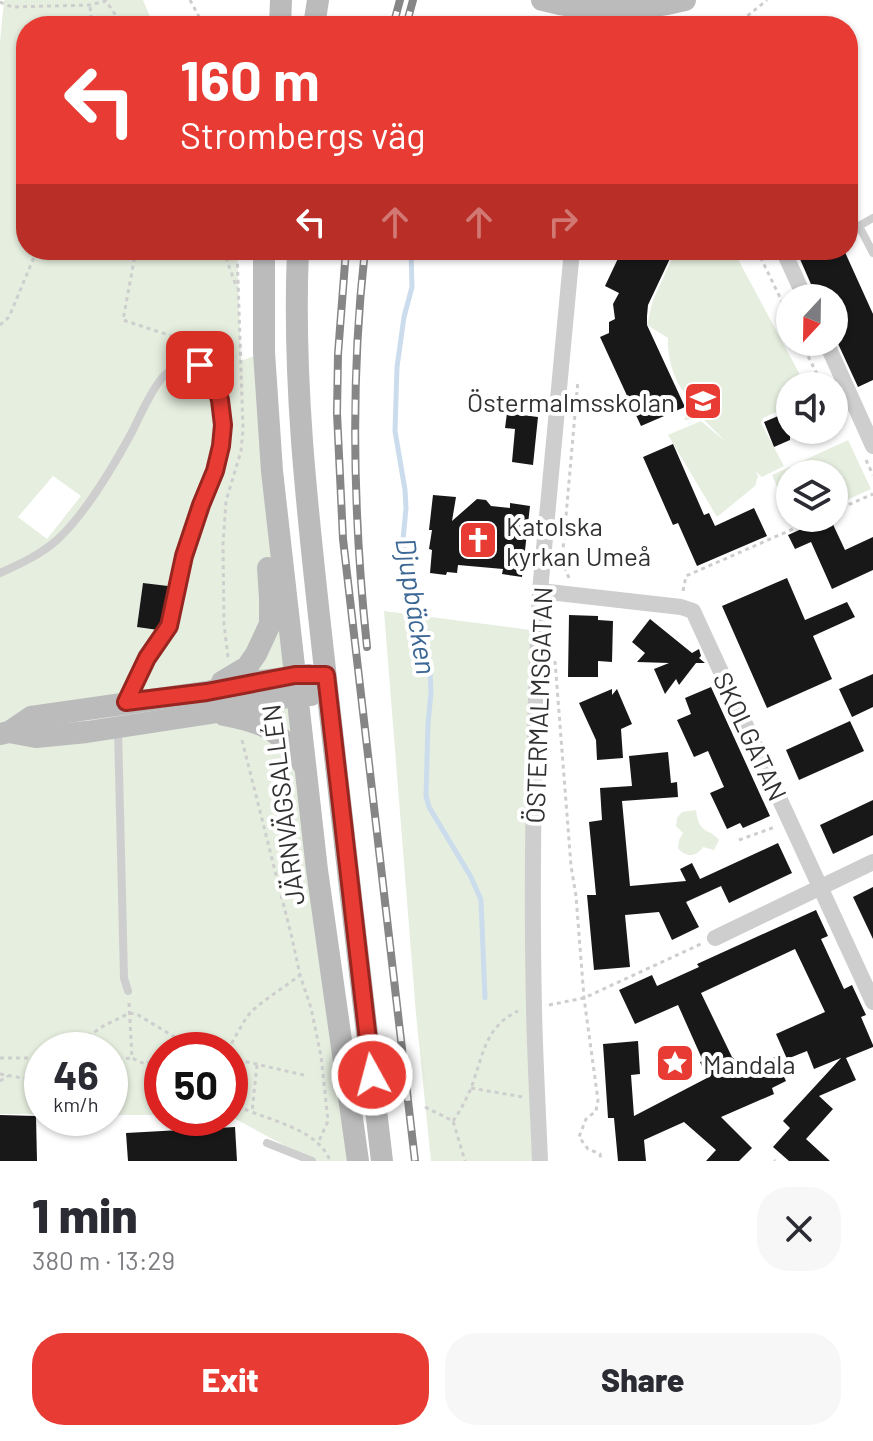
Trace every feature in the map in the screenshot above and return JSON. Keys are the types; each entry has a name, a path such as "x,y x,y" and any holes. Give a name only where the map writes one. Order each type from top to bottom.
{"main road":[{"path":"542,0 614,10 656,7 685,0"},
{"name":"JÄRNVÄGSALLÉN","path":"264,260 264,352 272,471 317,870 358,1161"},
{"path":"298,260 297,354 303,468 382,1161"},
{"path":"209,702 247,667 270,624 265,544 272,471"},
{"path":"4,733 36,737 118,727 209,702 296,685 327,685"},
{"path":"4,733 31,717 126,702 209,702 271,729 286,740 306,767"}],"street":[{"name":"ÖSTERMALMSGATAN","path":"540,1161 534,1008 534,788 540,591 571,260"},
{"path":"788,260 799,284"},
{"path":"833,356 871,436"},
{"path":"540,591 681,607"},
{"name":"SKOLGATAN","path":"681,607 693,611 873,1002"},
{"path":"715,938 873,862"}],"lane":[{"path":"873,218 859,226 873,253"},
{"path":"0,573 32,558 58,539 113,467 162,377 175,367 200,365 215,382 220,400 223,425 221,446 184,556 169,626 147,658 118,727 124,978 128,991"},
{"path":"267,1143 312,1161"}],"path":[{"path":"747,16 767,0"},
{"path":"0,2 12,7 90,5 106,1 116,16"},
{"path":"90,5 91,16"},
{"path":"0,325 9,317 33,260"},
{"path":"134,260 123,320 181,339 200,365"},
{"path":"227,260 238,291"},
{"path":"762,260 776,289"},
{"path":"567,595 569,577 562,561 579,375"},
{"path":"848,505 873,494"},
{"path":"681,607 686,576 786,532"},
{"path":"555,661 584,998 598,1100 598,1107 586,1119 579,1137 588,1149 600,1154 601,1161"},
{"path":"249,770 311,1008 328,1121 318,1143"},
{"path":"739,840 790,821"},
{"path":"453,1121 471,1088 490,1036 507,1016 584,998 715,938"},
{"path":"238,1032 254,1009 300,975"},
{"path":"128,991 132,1058"},
{"path":"95,1032 130,1013 166,1032"},
{"path":"0,1058 24,1058"},
{"path":"128,1058 144,1064"},
{"path":"248,1063 308,1076"},
{"path":"252,1112 257,1065"},
{"path":"0,1074 24,1076"},
{"path":"0,1081 8,1076"},
{"path":"471,1088 538,1099"},
{"path":"425,1107 453,1121 465,1161"},
{"path":"248,1110 318,1143 330,1161"}],"green space":[{"path":"4,0 143,0 150,16 16,16 16,260 237,260 241,361 264,352 358,1161 313,1161 248,1126 248,1032 144,1032 144,1115 128,1115 128,1032 24,1032 24,1114 0,1114 0,42","holes":["53,476 81,496 47,539 18,517","143,583 168,587 161,631 137,627"]},
{"path":"671,260 738,260 776,330 776,356 790,356 798,372 776,372 776,412 763,418 761,423 781,460 776,460 776,470 762,477 755,471 758,476 755,486 717,517 668,435 701,421 726,442 703,419 684,420 690,397 680,386 673,370 668,338 647,325 653,300"},
{"path":"848,440 871,489 848,500 848,460 805,460 839,444 848,444"},
{"path":"384,611 538,631 540,1161 431,1161 416,1014"},
{"path":"696,810 702,827 719,840 714,850 703,847 698,853 687,855 678,848 683,833 676,826 677,818 682,812"}],"building":[{"name":"Östermalmsskolan","path":"617,260 669,260 648,305 647,325 685,407 641,426 600,337 609,333 609,322 615,319 613,304 619,293 605,286"},
{"path":"800,260 849,260 873,314 873,380 858,387 844,356 848,356 848,284 811,284"},
{"path":"507,413 538,417 533,465 512,462 515,429 505,428"},
{"path":"776,417 776,444 781,444 774,447 764,422"},
{"path":"673,444 704,515 709,513 715,526 754,508 767,536 697,566 678,523 673,525 643,457"},
{"name":"Katolska kyrkan Umeå","path":"433,495 456,497 452,521 477,499 486,500 491,506 510,508 510,503 530,506 522,577 502,574 503,569 458,565 457,573 430,573 432,530 429,530"},
{"path":"795,532 837,532 845,550 873,537 873,570 832,589 811,542 795,549 788,535"},
{"path":"787,578 805,620 847,602 855,617 813,636 832,679 767,708 722,606"},
{"path":"143,583 168,586 158,630 137,627"},
{"path":"569,615 598,616 598,620 613,621 612,662 598,661 598,677 568,677"},
{"path":"650,619 692,653 699,649 699,658 705,663 696,663 679,685 676,679 665,694 654,669 669,663 637,662 645,653 632,642"},
{"path":"873,674 873,707 852,717 839,689"},
{"path":"711,687 770,816 743,828 740,823 727,829 710,793 724,787 708,751 694,757 677,720 691,714 685,698"},
{"path":"612,689 612,695 617,689 632,724 621,729 623,758 597,760 596,740 579,703"},
{"path":"850,721 864,751 799,780 786,750"},
{"path":"668,752 671,783 677,782 678,797 622,801 630,886 686,881 680,869 692,863 700,879 778,843 792,873 729,903 721,886 686,902 699,927 672,940 659,912 625,915 630,967 594,970 587,895 596,895 589,822 602,820 600,788 632,786 629,756"},
{"path":"873,800 873,835 833,854 820,825"},
{"path":"873,887 873,939 853,897"},
{"path":"816,910 828,936 821,939 844,989 852,985 866,1015 861,1017 873,1045 846,1058 856,1080 819,1096 833,1109 806,1139 830,1161 789,1161 773,1147 790,1128 783,1121 841,1058 814,1069 807,1051 787,1059 776,1034 825,1012 795,949 701,993 732,1057 746,1069 775,1057 786,1081 772,1088 774,1094 721,1117 752,1148 739,1161 706,1161 716,1150 684,1122 644,1140 646,1161 618,1161 614,1118 608,1118 603,1044 638,1041 640,1074 631,1075 634,1116 707,1078 700,1062 703,1061 678,1005 635,1024 619,990 652,975 657,986 699,967 697,964"},
{"path":"0,1115 24,1116 24,1136 36,1136 37,1161 0,1161"},
{"path":"144,1132 144,1136 236,1136 237,1161 128,1161 128,1133"}],"waterway":[{"name":"Djupbäcken","path":"411,260 412,287 397,367 395,431 405,490 403,540 430,671 426,796 429,807 471,877 481,900 485,998"}],"railway":[{"path":"396,16 400,0"},
{"path":"409,16 413,0"},
{"path":"345,260 337,413 343,539 415,1161"},
{"path":"364,260 357,349 355,448 367,647"}],"place":[{"name":"Östermalmsskolan","path":"703,401"},
{"name":"Katolska kyrkan Umeå","path":"478,540"},
{"name":"Mandala","path":"675,1063"}],"route":[{"path":"200,365 215,382 220,400 223,425 221,446 184,556 169,626 147,658 126,702 207,692 295,675 326,675 372,1075"}]}
